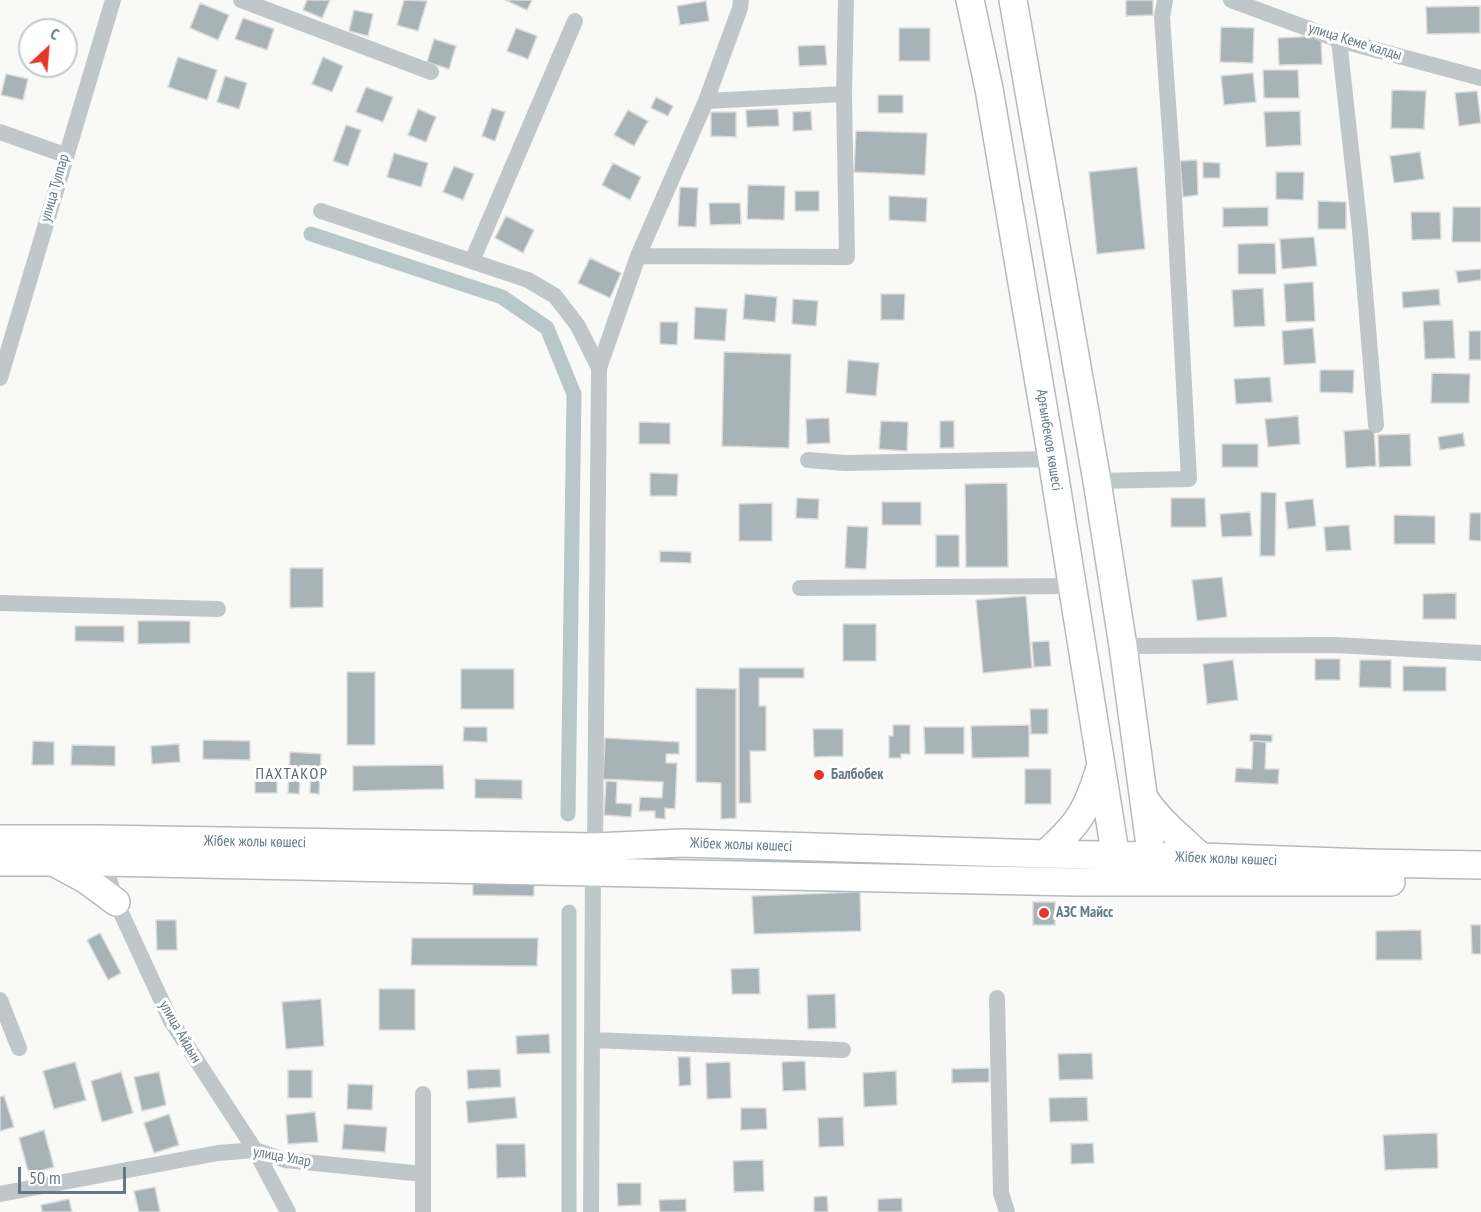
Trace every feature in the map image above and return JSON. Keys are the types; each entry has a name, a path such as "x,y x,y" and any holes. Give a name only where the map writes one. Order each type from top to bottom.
{"main road":[{"name":"Арғынбеков көшесі","path":"970,0 989,89 1052,459 1120,882"},
{"path":"1013,0 1097,481 1154,869"},
{"path":"989,89 1027,84"},
{"path":"1045,854 1066,835 1081,817 1094,790 1101,764"},
{"path":"1144,798 1158,816 1201,857"},
{"name":"Жібек жолы көшесі","path":"0,840 101,851 594,860 1120,882 1154,869 1201,857 1481,865"},
{"name":"Жібек жолы көшесі","path":"594,860 683,843 1116,856 1154,869 1481,882"},
{"name":"Жібек жолы көшесі","path":"0,862 54,862 101,851"},
{"path":"54,862 85,879 116,902"}],"street":[{"name":"улица Тулпар","path":"0,378 112,0"},
{"path":"241,0 431,72"},
{"path":"591,1212 599,368 638,256 706,101 741,0"},
{"path":"638,256 847,257 844,94 846,0"},
{"name":"улица Кеме калды","path":"1231,0 1262,6 1339,40 1481,78"},
{"path":"1097,481 1189,478 1163,8"},
{"path":"472,261 575,21"},
{"path":"1339,40 1360,231 1376,425"},
{"path":"706,101 844,94"},
{"path":"0,132 65,154"},
{"path":"321,211 528,280 555,296 578,326 599,368"},
{"path":"808,460 845,463 1052,459"},
{"path":"800,588 1072,586"},
{"path":"0,603 218,609"},
{"path":"1123,646 1335,645 1481,653"},
{"name":"улица Айдын","path":"101,851 116,902 171,1021 255,1150 288,1212"},
{"path":"997,998 1001,1193 1006,1212"},
{"path":"0,1002 19,1048"},
{"path":"592,1040 843,1050"},
{"path":"423,1094 423,1212"},
{"name":"улица Улар","path":"0,1194 218,1153 255,1150 285,1160 423,1174"}],"building":[{"path":"307,0 330,0 322,18 303,10"},
{"path":"404,0 427,1 418,31 397,25"},
{"path":"505,0 532,0 527,10"},
{"path":"1126,0 1153,0 1153,15 1126,16"},
{"path":"706,1 709,21 680,25 677,6"},
{"path":"200,3 229,15 218,40 190,28"},
{"path":"1480,6 1480,33 1427,34 1426,7"},
{"path":"354,10 373,14 368,36 349,31"},
{"path":"243,18 274,29 267,50 235,39"},
{"path":"1221,27 1254,28 1253,63 1220,62"},
{"path":"516,28 537,36 528,59 507,51"},
{"path":"899,28 930,28 930,61 899,61"},
{"path":"1321,36 1322,64 1279,65 1278,38"},
{"path":"434,39 456,46 449,69 427,62"},
{"path":"825,45 827,65 799,66 798,46"},
{"path":"178,57 217,70 207,100 168,87"},
{"path":"323,57 343,66 332,92 312,84"},
{"path":"1263,70 1298,70 1299,98 1264,98"},
{"path":"1253,73 1256,102 1224,105 1221,76"},
{"path":"6,74 28,79 23,100 1,95"},
{"path":"225,76 247,83 239,109 217,102"},
{"path":"366,87 393,97 383,122 356,112"},
{"path":"1392,90 1426,91 1424,129 1391,128"},
{"path":"1477,91 1481,123 1459,126 1455,93"},
{"path":"878,95 903,95 903,113 878,113"},
{"path":"656,97 673,106 668,116 651,108"},
{"path":"492,108 505,112 495,141 482,136"},
{"path":"418,109 436,117 426,142 408,135"},
{"path":"778,109 779,126 747,127 746,110"},
{"path":"628,110 648,121 634,146 614,135"},
{"path":"811,111 812,130 793,131 793,112"},
{"path":"1300,111 1301,145 1266,147 1264,112"},
{"path":"711,112 736,112 736,137 711,136"},
{"path":"346,125 361,130 348,166 333,161"},
{"path":"856,131 927,133 925,175 854,172"},
{"path":"1420,152 1424,179 1394,183 1390,156"},
{"path":"394,153 428,163 421,187 387,177"},
{"path":"1197,160 1198,195 1183,197 1180,161"},
{"path":"1203,162 1220,163 1220,178 1203,178"},
{"path":"613,163 641,177 630,200 602,185"},
{"path":"454,166 474,174 463,200 443,192"},
{"path":"1137,167 1145,249 1097,254 1089,172"},
{"path":"1276,172 1304,172 1303,200 1276,199"},
{"path":"748,185 785,186 784,220 747,219"},
{"path":"680,187 698,188 696,227 678,226"},
{"path":"795,191 819,191 819,211 795,211"},
{"path":"889,196 927,198 926,222 889,220"},
{"path":"1318,201 1346,202 1346,229 1318,229"},
{"path":"709,203 740,203 741,224 710,225"},
{"path":"1268,207 1268,226 1223,227 1223,208"},
{"path":"1453,207 1481,207 1481,242 1452,242"},
{"path":"1411,212 1440,212 1441,239 1412,240"},
{"path":"506,216 534,230 523,253 495,238"},
{"path":"1314,237 1317,266 1282,269 1280,239"},
{"path":"1275,243 1276,274 1238,274 1238,244"},
{"path":"590,258 621,273 610,298 578,283"},
{"path":"1481,269 1481,280 1458,283 1456,271"},
{"path":"1313,282 1315,321 1286,322 1284,284"},
{"path":"1263,288 1265,326 1234,327 1232,290"},
{"path":"1439,289 1440,305 1403,308 1402,292"},
{"path":"745,294 777,297 775,322 743,319"},
{"path":"881,294 905,294 904,320 881,320"},
{"path":"793,299 818,301 816,326 792,324"},
{"path":"695,307 727,309 725,341 694,339"},
{"path":"1453,320 1455,358 1425,359 1423,321"},
{"path":"660,322 678,322 677,345 660,344"},
{"path":"1313,328 1316,363 1284,365 1282,331"},
{"path":"1469,331 1481,331 1481,360 1469,360"},
{"path":"724,352 791,354 789,448 722,446"},
{"path":"848,360 879,363 876,396 846,393"},
{"path":"1320,370 1354,370 1353,393 1320,392"},
{"path":"1432,373 1470,374 1469,403 1431,403"},
{"path":"1270,377 1272,402 1236,404 1234,379"},
{"path":"1298,416 1300,444 1268,447 1265,419"},
{"path":"829,418 830,443 807,444 806,419"},
{"path":"881,421 908,422 907,451 879,449"},
{"path":"940,421 954,421 954,448 940,448"},
{"path":"639,422 670,423 670,444 639,444"},
{"path":"1374,429 1376,466 1346,468 1344,431"},
{"path":"1463,433 1465,446 1440,450 1438,437"},
{"path":"1410,434 1411,466 1379,467 1378,435"},
{"path":"1222,444 1258,444 1258,467 1222,467"},
{"path":"650,473 678,474 677,496 650,496"},
{"path":"1007,483 1008,567 966,567 965,484"},
{"path":"1261,492 1276,493 1275,556 1260,556"},
{"path":"797,498 819,499 818,519 796,518"},
{"path":"1171,498 1205,498 1206,527 1171,527"},
{"path":"1313,499 1316,526 1288,529 1285,502"},
{"path":"882,502 921,502 921,525 882,525"},
{"path":"772,503 772,541 739,541 739,504"},
{"path":"1250,512 1252,536 1222,537 1220,514"},
{"path":"1470,513 1481,513 1481,541 1469,540"},
{"path":"1394,515 1435,516 1435,544 1394,544"},
{"path":"1349,525 1351,550 1326,551 1324,527"},
{"path":"847,526 868,527 866,569 845,568"},
{"path":"936,535 959,535 959,567 936,567"},
{"path":"660,551 691,552 691,563 660,562"},
{"path":"290,568 323,568 323,607 290,608"},
{"path":"1222,577 1227,617 1197,621 1192,580"},
{"path":"1456,593 1456,619 1423,619 1423,594"},
{"path":"1026,596 1032,668 983,673 976,600"},
{"path":"138,621 190,621 190,643 138,644"},
{"path":"843,624 876,624 876,661 843,661"},
{"path":"75,626 124,626 124,642 75,641"},
{"path":"1049,641 1051,666 1034,667 1032,642"},
{"path":"1315,659 1340,659 1340,680 1315,680"},
{"path":"1233,660 1238,700 1207,704 1203,664"},
{"path":"1360,660 1391,660 1391,688 1359,687"},
{"path":"1403,666 1446,667 1446,691 1403,691"},
{"path":"739,668 804,668 804,678 759,678 759,706 766,706 766,751 750,751 751,803 739,803"},
{"path":"461,669 514,669 514,709 461,709"},
{"path":"347,672 375,672 375,745 347,745"},
{"path":"696,688 736,689 736,818 721,819 721,783 696,782"},
{"path":"1030,709 1048,709 1048,734 1031,734"},
{"path":"893,725 910,725 910,754 901,754 901,758 889,758 889,736 893,736"},
{"path":"1029,725 1029,757 972,758 971,726"},
{"path":"464,727 487,727 487,742 463,741"},
{"path":"924,727 964,727 964,754 925,754"},
{"path":"813,729 843,729 843,756 814,757"},
{"path":"1250,734 1272,735 1272,742 1250,741"},
{"path":"605,738 679,742 679,754 666,754 666,763 677,763 675,809 665,808 665,819 655,818 655,811 639,811 640,797 662,798 663,782 603,779"},
{"path":"203,740 250,741 250,760 203,759"},
{"path":"33,741 54,742 54,765 32,765"},
{"path":"1253,741 1266,742 1265,769 1279,769 1278,784 1235,782 1236,768 1252,769"},
{"path":"179,744 180,762 152,764 151,746"},
{"path":"72,745 115,746 115,766 71,765"},
{"path":"290,752 321,754 319,794 310,793 311,766 301,766 299,794 288,793"},
{"path":"443,765 444,789 353,791 353,766"},
{"path":"255,769 277,770 277,793 255,793"},
{"path":"1025,769 1051,769 1051,804 1025,804"},
{"path":"475,779 522,780 522,799 475,798"},
{"path":"606,781 617,782 616,803 632,804 631,817 604,815"},
{"path":"473,877 534,879 534,896 473,895"},
{"path":"860,892 861,931 754,934 752,896"},
{"path":"1033,902 1055,902 1055,925 1033,925"},
{"path":"156,920 176,920 177,950 157,950"},
{"path":"1471,925 1481,925 1481,954 1472,954"},
{"path":"1421,930 1422,960 1376,960 1376,931"},
{"path":"100,933 121,973 108,980 87,940"},
{"path":"412,938 538,938 537,966 411,965"},
{"path":"759,968 760,994 732,994 731,969"},
{"path":"379,989 415,989 415,1030 379,1030"},
{"path":"835,994 836,1028 808,1029 807,995"},
{"path":"321,999 324,1046 286,1049 282,1002"},
{"path":"549,1034 550,1053 517,1054 516,1036"},
{"path":"1092,1053 1093,1079 1059,1080 1058,1054"},
{"path":"678,1057 690,1057 691,1085 679,1086"},
{"path":"805,1061 806,1090 783,1091 782,1062"},
{"path":"75,1062 86,1100 54,1109 43,1071"},
{"path":"730,1062 731,1098 707,1099 706,1063"},
{"path":"989,1068 989,1082 952,1083 952,1069"},
{"path":"500,1069 501,1087 468,1089 467,1070"},
{"path":"288,1070 312,1070 312,1098 288,1098"},
{"path":"896,1071 897,1105 864,1107 863,1073"},
{"path":"121,1072 133,1113 102,1122 91,1081"},
{"path":"159,1072 166,1105 142,1111 134,1077"},
{"path":"348,1084 373,1085 372,1110 347,1109"},
{"path":"4,1096 14,1127 0,1131 0,1097"},
{"path":"515,1097 517,1118 468,1123 466,1101"},
{"path":"1087,1097 1088,1121 1050,1122 1049,1098"},
{"path":"741,1108 766,1108 767,1129 741,1130"},
{"path":"315,1112 318,1142 288,1144 286,1115"},
{"path":"169,1114 179,1145 154,1153 144,1123"},
{"path":"843,1117 844,1146 819,1147 818,1118"},
{"path":"344,1124 387,1127 385,1152 342,1149"},
{"path":"44,1130 54,1167 29,1174 19,1138"},
{"path":"1437,1133 1438,1168 1385,1170 1383,1135"},
{"path":"1093,1143 1094,1163 1071,1164 1071,1144"},
{"path":"496,1144 525,1144 526,1177 497,1178"},
{"path":"763,1160 764,1191 734,1192 733,1161"},
{"path":"617,1183 641,1183 641,1205 618,1206"},
{"path":"155,1187 160,1212 139,1212 134,1191"},
{"path":"827,1196 828,1212 814,1212 814,1197"},
{"path":"902,1198 902,1212 878,1212 878,1199"},
{"path":"69,1199 72,1212 42,1212 41,1205"},
{"path":"686,1199 686,1212 660,1212 659,1200"}],"waterway":[{"path":"311,234 502,297 547,328 574,394 568,814"},
{"path":"569,912 569,1212"}],"place":[{"name":"Балбобек","path":"819,775"},
{"name":"АЗС Майсс","path":"1044,913"}],"district":[{"name":"ПАХТАКОР","path":"292,774"}]}
